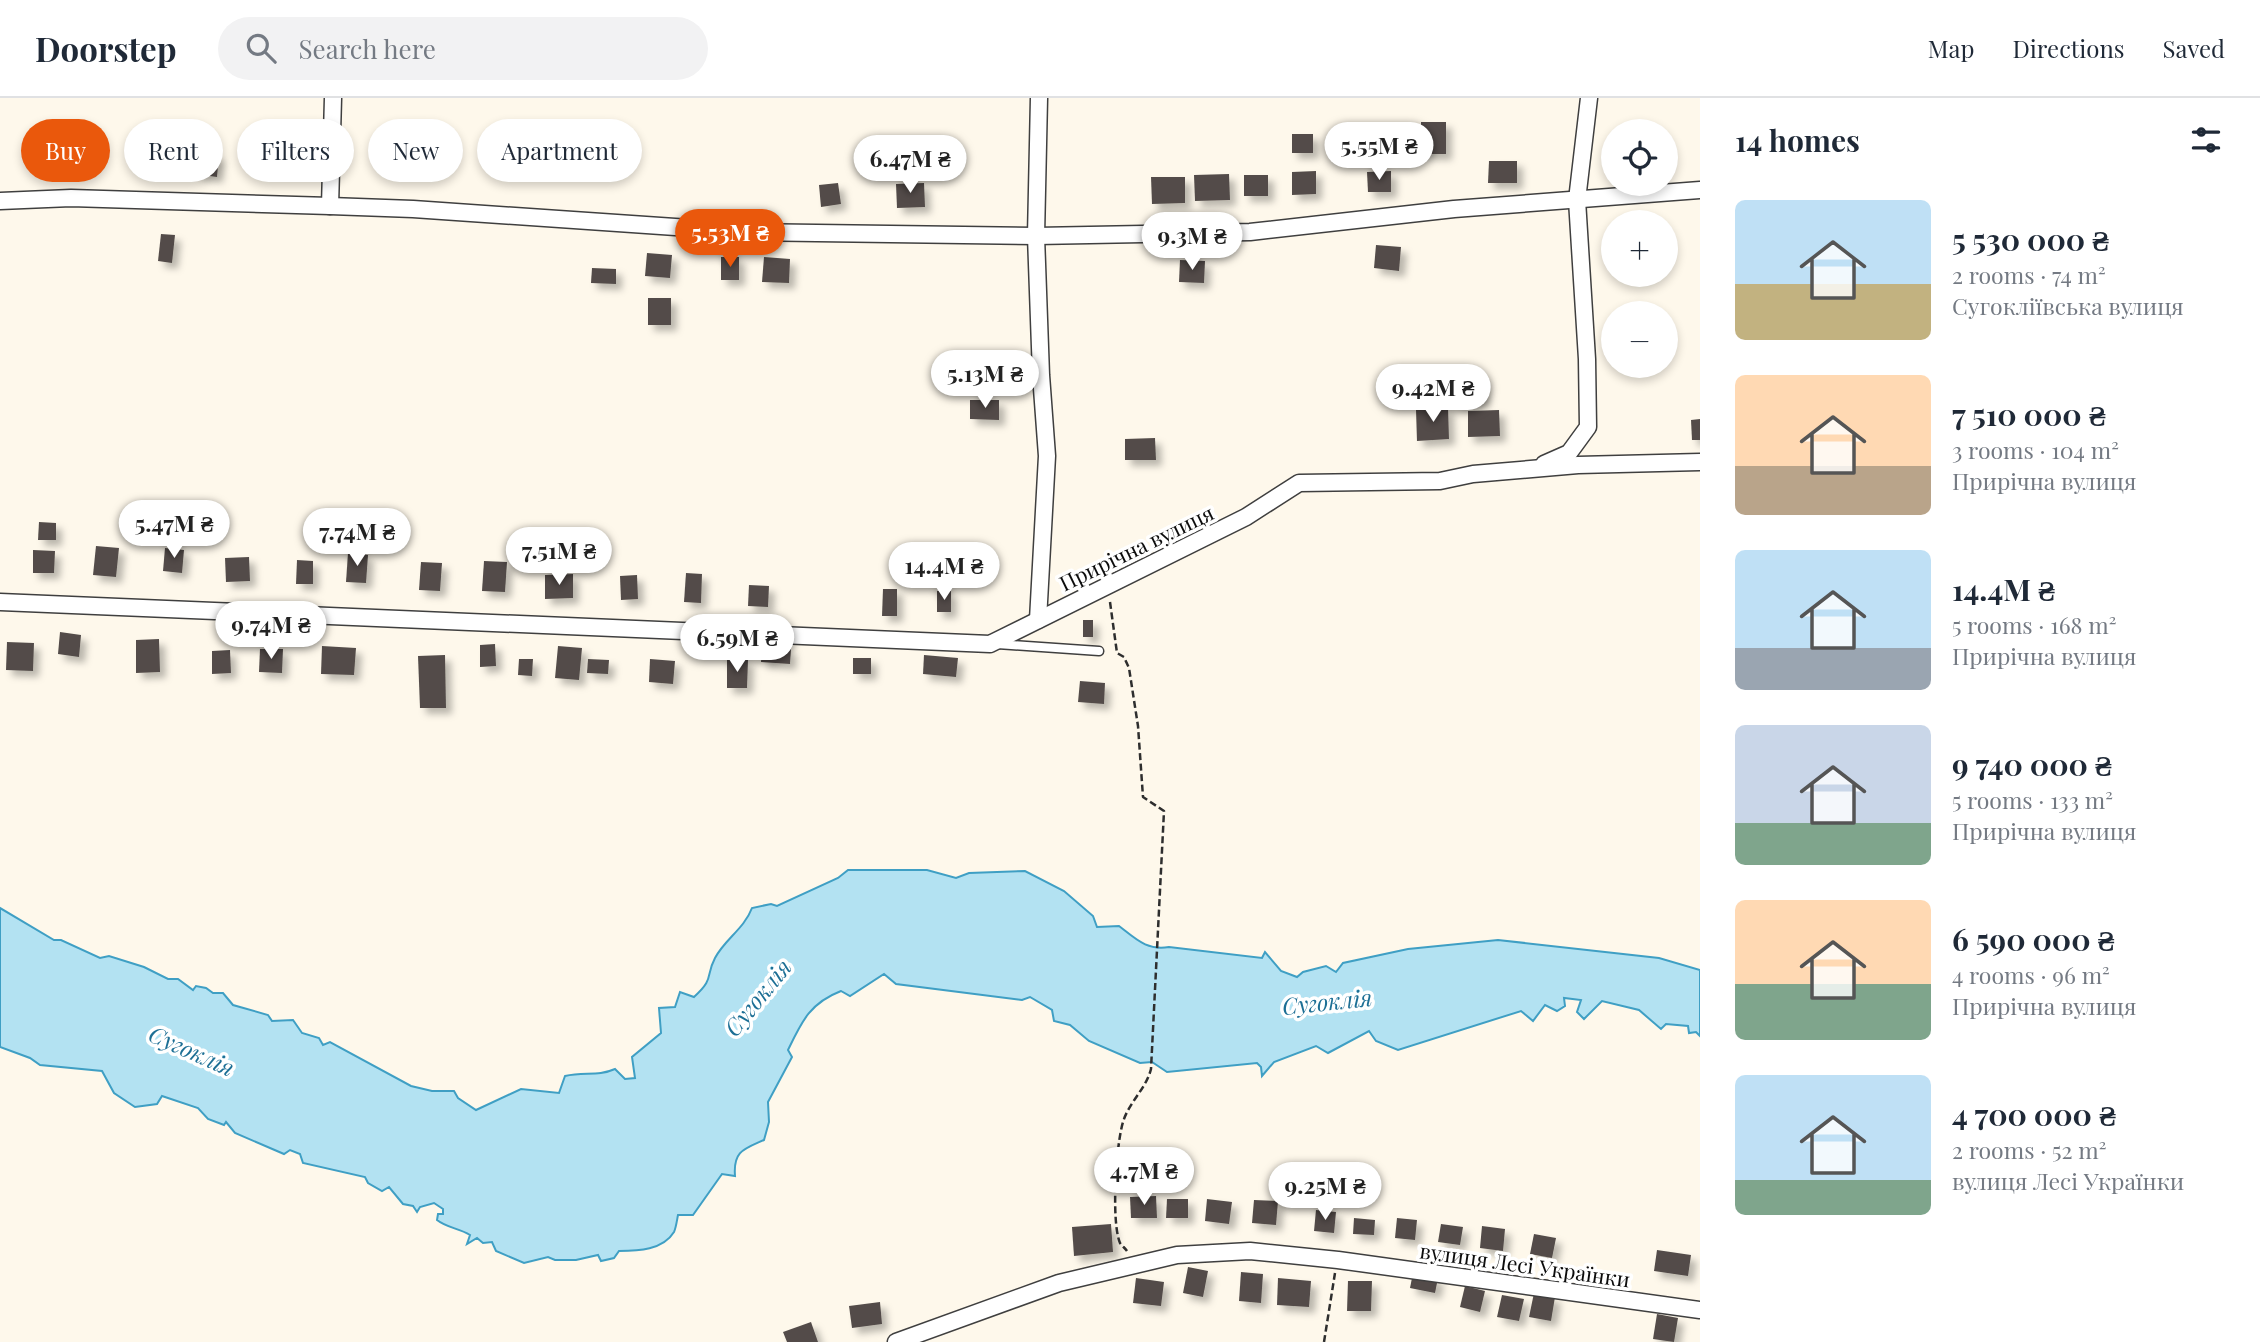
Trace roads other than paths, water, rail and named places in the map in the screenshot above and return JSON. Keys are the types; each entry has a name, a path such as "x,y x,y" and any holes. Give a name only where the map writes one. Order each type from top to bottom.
{"street":[{"path":"330,206 332,98"},
{"path":"1038,620 1047,456 1036,236 1039,98"},
{"path":"1534,469 1569,453 1588,427 1587,359 1577,200 1589,98"},
{"path":"0,201 71,198 330,206 413,209 748,232 1036,236 1250,232 1454,209 1700,190"},
{"name":"Прирічна вулиця","path":"0,602 990,644 1246,517 1299,483 1440,481 1473,474 1578,465 1700,461"},
{"name":"вулиця Лесі Українки","path":"896,1342 1059,1283 1177,1255 1250,1251 1338,1260 1700,1310"}],"lane":[{"path":"990,644 1099,651"}],"water":[{"name":"Сугоклія","path":"848,870 927,870 956,878 969,873 1025,871 1064,891 1093,916 1097,927 1119,926 1142,943 1154,947 1262,958 1265,952 1281,971 1297,977 1303,972 1326,966 1336,972 1343,963 1408,949 1498,940 1659,958 1700,970 1700,1036 1696,1032 1689,1033 1688,1026 1666,1024 1661,1029 1639,1010 1602,1001 1584,1019 1577,1012 1581,1000 1564,998 1565,1006 1557,1011 1545,1005 1533,1021 1521,1011 1398,1050 1376,1041 1369,1031 1328,1053 1316,1046 1274,1062 1262,1076 1261,1067 1257,1063 1167,1072 1152,1062 1140,1063 1089,1041 1070,1025 1054,1021 1052,1010 1030,997 1022,1000 896,984 884,974 850,996 841,991 830,996 808,1014 788,1050 792,1057 768,1102 769,1122 764,1140 741,1152 736,1161 735,1176 722,1174 693,1215 678,1215 675,1230 663,1243 634,1251 619,1251 614,1258 601,1261 598,1255 576,1260 555,1260 548,1257 524,1263 496,1251 492,1242 483,1243 477,1238 467,1244 470,1235 437,1220 438,1214 443,1214 443,1209 434,1203 420,1207 417,1212 413,1206 403,1204 389,1187 382,1191 368,1183 365,1177 303,1163 300,1154 290,1150 284,1154 235,1133 226,1122 224,1125 208,1119 198,1108 162,1096 157,1104 135,1107 114,1093 102,1071 40,1065 30,1058 0,1047 0,908 54,940 61,940 100,958 109,956 144,967 168,979 178,979 193,990 196,986 213,993 223,993 233,1005 268,1015 272,1021 293,1020 302,1033 319,1038 323,1045 330,1042 411,1086 432,1091 454,1091 458,1098 476,1110 521,1089 559,1093 565,1076 602,1073 615,1069 625,1079 635,1078 632,1057 661,1033 659,1008 675,1007 680,992 694,997 701,991 719,951 744,922 752,908 771,904 777,906 838,878"}]}
